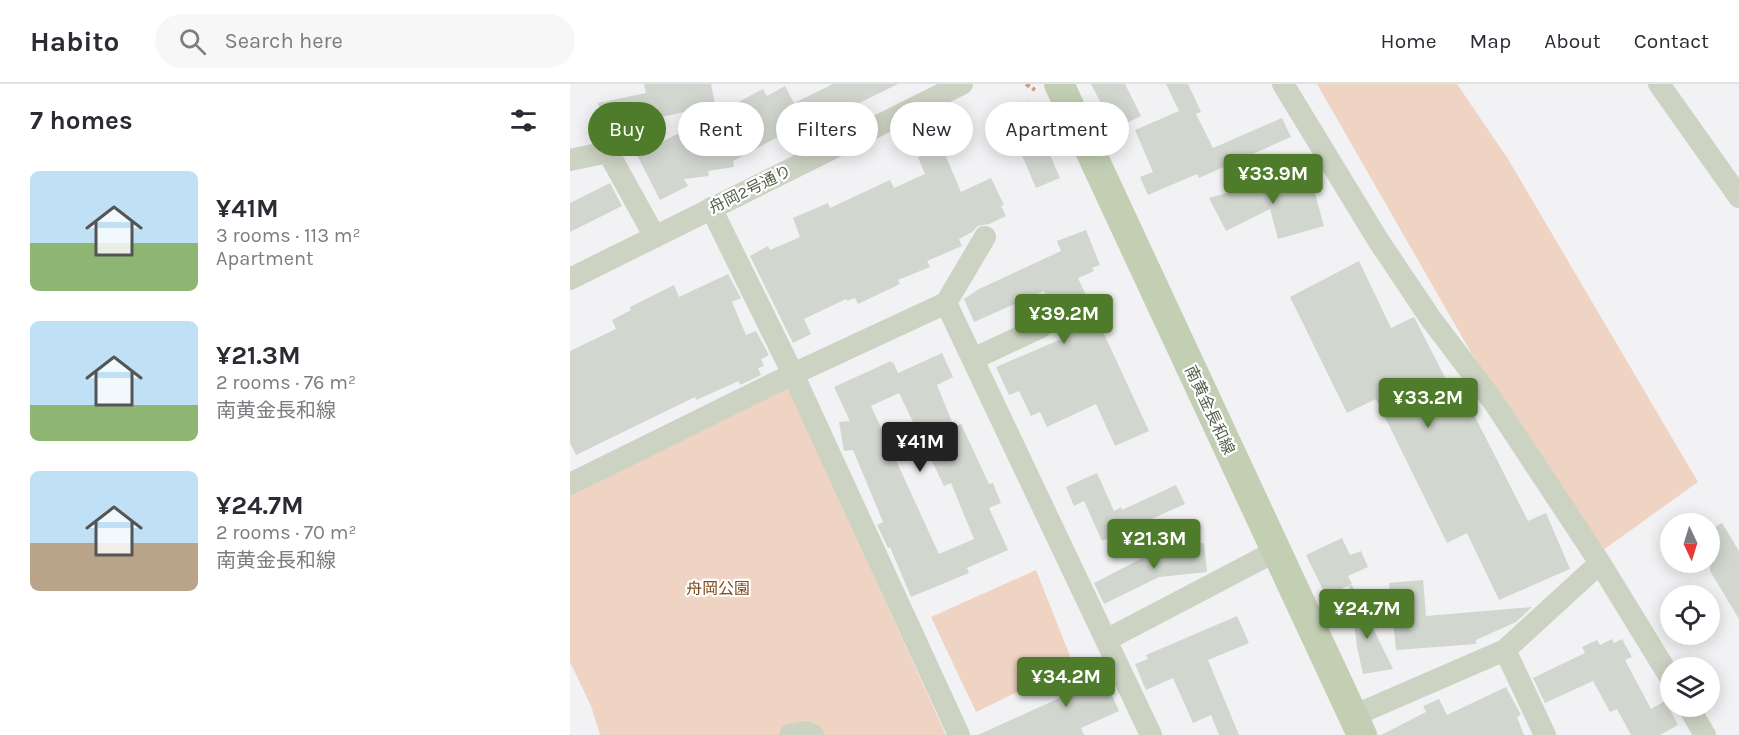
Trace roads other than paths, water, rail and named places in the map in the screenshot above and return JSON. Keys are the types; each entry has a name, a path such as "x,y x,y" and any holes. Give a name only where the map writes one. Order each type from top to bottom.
{"main road":[{"name":"南黄金長和線","path":"1059,84 1358,726"}],"street":[{"name":"舟岡2号通り","path":"570,279 962,84"},
{"path":"1283,84 1378,240 1431,320 1493,400 1600,563 1660,660"},
{"path":"1659,84 1739,197"},
{"path":"570,159 608,152 655,237"},
{"path":"711,208 793,374 959,735"},
{"path":"570,484 793,374 946,303 985,237"},
{"path":"946,303 1150,735"},
{"path":"973,359 1041,327"},
{"path":"1106,640 1276,551"},
{"path":"1358,726 1505,650 1600,563"},
{"path":"1505,650 1545,735"},
{"path":"1694,717 1705,735"},
{"path":"790,735 806,732 813,735"}],"park label":[{"name":"舟岡公園","path":"718,588"}]}
